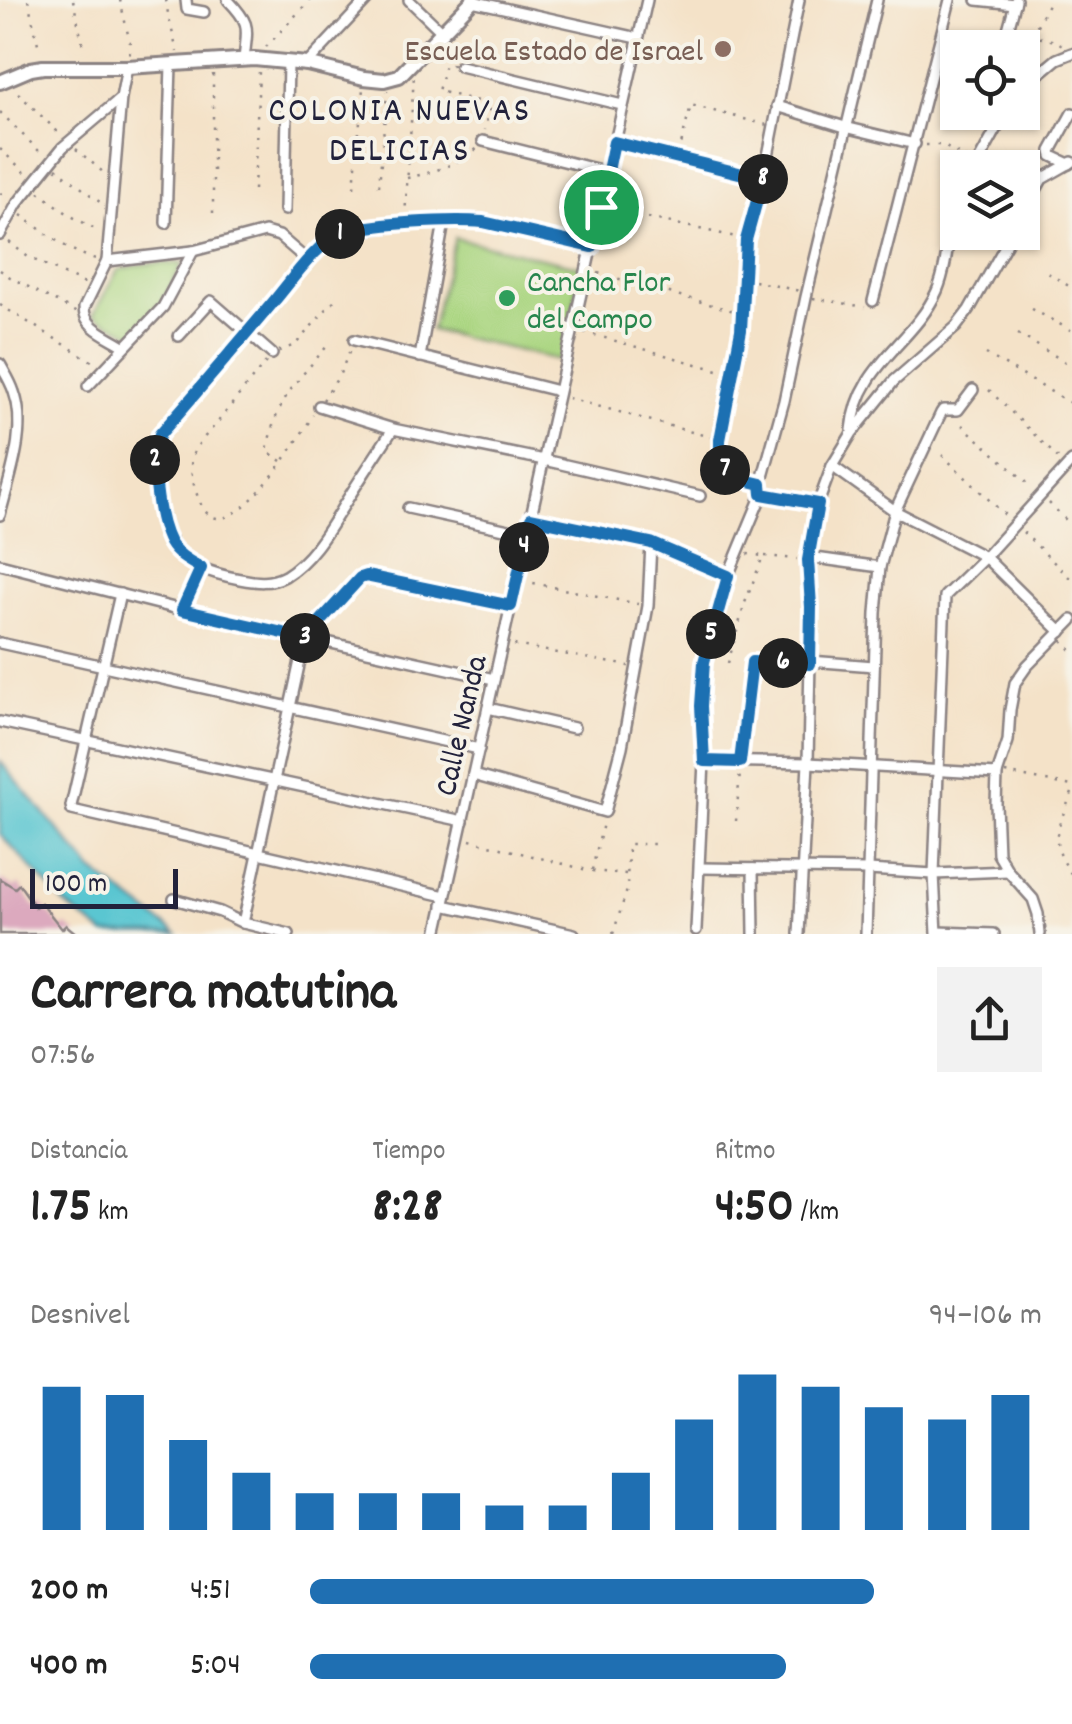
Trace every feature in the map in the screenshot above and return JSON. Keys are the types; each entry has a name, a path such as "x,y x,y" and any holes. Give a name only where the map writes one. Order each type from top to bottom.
{"street":[{"path":"186,0 187,9 204,12"},
{"path":"228,0 246,18 252,60"},
{"path":"308,64 367,0"},
{"path":"409,0 442,32"},
{"path":"0,82 43,67 127,68 252,60 308,64 388,80 399,76 472,0 638,38"},
{"name":"Calle Nanda","path":"437,934 647,0"},
{"path":"761,489 728,476 720,458 720,440 743,314 746,240 763,179 799,0"},
{"path":"696,930 704,662 728,576 761,489 784,402 877,0"},
{"path":"873,301 950,0"},
{"path":"977,0 1016,2 1008,30"},
{"path":"1040,73 1072,52"},
{"path":"286,210 288,62"},
{"path":"166,223 176,64"},
{"path":"460,66 622,104"},
{"path":"124,346 90,324 84,308 107,261 127,68"},
{"path":"0,235 62,147 122,98"},
{"path":"777,106 914,144"},
{"path":"1070,163 1052,156 1051,151 1072,113"},
{"path":"483,141 608,172"},
{"path":"1040,183 1070,163"},
{"path":"420,357 444,222"},
{"path":"393,428 316,549 274,582 226,577 201,568 178,554 166,531 159,504 156,444 160,434 308,261 337,235 405,224 483,222 592,247"},
{"path":"107,261 193,251 265,232 279,236 308,261"},
{"path":"852,433 854,412 872,376 890,350 911,330 936,292 946,250"},
{"path":"799,934 808,763 808,559 818,504 832,466 852,433 894,382 956,327 1003,250"},
{"path":"88,386 163,306 193,251"},
{"path":"179,336 211,302 272,354"},
{"path":"354,340 557,393"},
{"path":"0,364 16,394 18,441 0,515"},
{"path":"866,934 880,567 895,511 941,413 958,410 972,390"},
{"path":"319,406 393,428 700,496"},
{"path":"994,934 938,933 934,874 945,596 1070,463"},
{"path":"832,466 895,511 984,557 1059,634"},
{"path":"408,508 528,534"},
{"path":"473,775 606,812 638,668 648,606 651,543 531,518"},
{"path":"808,559 880,567"},
{"path":"0,564 182,610 494,680"},
{"path":"182,610 201,568"},
{"path":"243,923 305,638 366,576 511,606"},
{"path":"120,594 72,810 258,852 574,934"},
{"path":"1040,934 1033,900 998,854 998,773 1008,742 1015,684 1027,666 1072,620"},
{"path":"0,643 479,749"},
{"path":"810,663 874,666"},
{"path":"488,708 574,728"},
{"path":"0,722 462,820"},
{"path":"704,761 998,773"},
{"path":"700,868 934,874 1008,871"},
{"path":"753,869 754,934"},
{"path":"174,899 289,934"}],"path":[{"path":"28,0 38,44"},
{"path":"73,0 84,50"},
{"path":"120,0 131,47 127,68"},
{"path":"166,0 176,64"},
{"path":"300,0 305,5"},
{"path":"254,190 252,60 310,0"},
{"path":"1035,30 1050,0"},
{"path":"1040,38 1056,41 1072,52"},
{"path":"405,224 415,59"},
{"path":"213,62 213,217"},
{"path":"408,178 440,170 465,158 483,141 490,104 438,91 445,64 460,66"},
{"path":"354,186 364,78"},
{"path":"380,186 388,80"},
{"path":"678,157 691,105 773,126"},
{"path":"614,142 763,179"},
{"path":"914,144 942,145 950,150"},
{"path":"0,149 70,216 109,236"},
{"path":"601,207 746,240"},
{"path":"14,210 72,250 107,261"},
{"path":"0,235 28,257 94,288"},
{"path":"0,270 84,316"},
{"path":"586,270 743,314"},
{"path":"1048,273 1072,288"},
{"path":"743,278 868,307 873,301"},
{"path":"340,295 295,345 272,354 193,455 192,480 200,505 208,514 227,518 253,498 284,462 340,376 354,340"},
{"path":"0,304 105,368"},
{"path":"1032,309 1072,331"},
{"path":"572,329 733,374"},
{"path":"1018,334 1072,366"},
{"path":"284,462 267,451 272,424 282,400 328,345"},
{"path":"986,354 1072,404"},
{"path":"988,390 1070,463"},
{"path":"557,393 720,440"},
{"path":"962,425 1072,526"},
{"path":"942,455 1072,580"},
{"path":"761,489 818,504"},
{"path":"651,543 728,576"},
{"path":"738,552 808,559"},
{"path":"728,662 763,556"},
{"path":"517,580 648,606"},
{"path":"1059,634 1072,650"},
{"path":"503,642 638,668"},
{"path":"736,820 752,662 810,663"},
{"path":"998,773 1072,786"},
{"path":"1072,793 1055,842 1072,875"},
{"path":"591,871 606,812"},
{"path":"459,837 591,871 627,874"},
{"path":"613,934 627,890 628,844 659,844"}],"green space":[{"name":"Cancha Flor del Campo","path":"455,238 582,267 562,361 431,330"},
{"path":"183,263 163,303 134,335 93,315 118,270 143,264"}],"water":[{"path":"0,761 93,871 177,934 104,934 65,904 0,834"}],"building":[{"path":"0,879 15,888 19,884 35,907 41,903 62,929 66,925 77,934 0,934"}],"place":[{"name":"Escuela Estado de Israel","path":"723,49"},
{"name":"Cancha Flor del Campo","path":"507,298"}],"district":[{"name":"COLONIA NUEVAS DELICIAS","path":"400,128"}],"route":[{"path":"614,142 763,179 746,240 743,314 720,458 728,476 761,484 762,494 818,504 808,560 810,664 752,662 740,762 704,761 704,662 728,576 651,543 531,518 511,606 366,576 305,638 182,610 201,568 178,554 170,543 159,504 156,444 160,434 325,244 353,230 467,220 592,247 601,207 614,142"}]}
